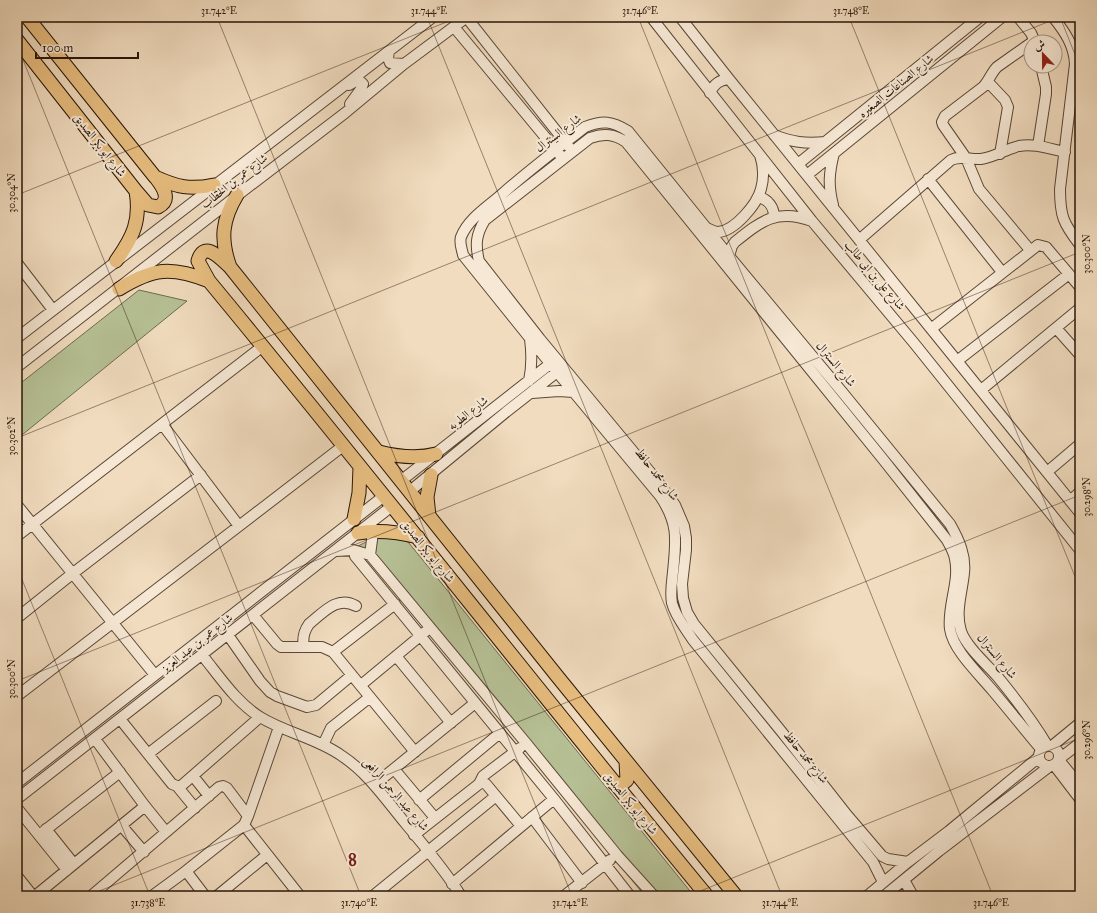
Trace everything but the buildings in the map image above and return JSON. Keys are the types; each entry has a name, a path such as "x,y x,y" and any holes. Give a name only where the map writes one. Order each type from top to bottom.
{"main road":[{"name":"شارع ابو بكر الصديق","path":"18,41 148,205 158,207 162,205 165,202 166,197 164,189 27,17"},
{"path":"18,41 36,29"},
{"name":"شارع ابو بكر الصديق","path":"155,177 169,184 184,188 214,186"},
{"path":"116,261 130,241 135,229 138,216 136,191"},
{"name":"شارع ابو بكر الصديق","path":"230,267 224,243 224,230 230,206 237,195"},
{"name":"شارع ابو بكر الصديق","path":"706,896 418,537 209,281 198,260 199,256 203,252 212,252 230,267 736,896"},
{"path":"118,289 135,278 153,272 172,271 190,274 209,281"},
{"path":"379,452 418,458 436,454"},
{"path":"356,517 360,493 360,467"},
{"path":"427,470 429,516"},
{"path":"366,530 399,533 418,537"},
{"path":"614,783 621,785 627,780 626,761"},
{"path":"638,813 637,800 639,795 646,792 653,793"}],"street":[{"name":"شارع عمر بن الخطاب","path":"17,338 433,17"},
{"name":"شارع عمر بن الخطاب","path":"17,367 237,195 345,113 404,64 467,17"},
{"path":"467,17 573,151"},
{"name":"شارع على بن ابى طالب","path":"651,17 710,93 760,153 812,221 914,343 1080,550"},
{"name":"شارع على بن ابى طالب","path":"680,17 1080,513"},
{"name":"شارع الصناعات الصغيره","path":"798,164 980,17"},
{"name":"شارع الصناعات الصغيره","path":"807,175 1002,17"},
{"path":"1018,17 1028,34"},
{"path":"1053,17 1066,33 1073,47 1077,71 1075,100 1065,152 1060,189 1060,208 1066,226 1079,242"},
{"path":"454,27 564,159"},
{"path":"1023,49 997,67 993,71 988,82 983,87 943,118 942,125 966,158 979,190 1030,250"},
{"path":"389,51 388,58 390,62 404,64"},
{"path":"1038,146 1046,94 1043,74"},
{"path":"710,93 712,88 719,81 729,79"},
{"path":"331,95 356,81 361,82 363,87 354,97 345,113"},
{"path":"988,82 1005,100 1008,107 1000,154"},
{"path":"515,101 526,92"},
{"name":"شارع السنترال","path":"514,184 585,127 596,123 607,122 618,125 628,131 656,173"},
{"name":"شارع السنترال","path":"520,192 590,138 599,134 609,134 626,142 656,173 947,540 953,550 956,560 950,618 950,629 954,641 1026,730 1045,749"},
{"path":"774,135 807,144 825,142"},
{"path":"859,240 951,160 961,157 981,159 1000,154 1018,146 1028,145 1065,152"},
{"path":"705,226 712,231 718,232 730,228 749,211 758,198 761,188 763,175 760,153"},
{"path":"834,153 829,172 829,191 834,209"},
{"path":"928,179 1002,272"},
{"path":"514,184 520,192"},
{"name":"شارع محمد حافظ","path":"514,184 478,215 470,224 461,238 460,245 463,255 668,507 676,533 671,590 672,604 676,614 693,640 777,734 882,856 888,859 908,862"},
{"name":"شارع محمد حافظ","path":"520,192 484,220 476,240 476,251 479,261 576,384 655,478 675,505 684,526 686,538 682,584 683,598 687,612 702,636 873,862 883,882"},
{"name":"شارع السنترال","path":"675,196 705,226 950,524 958,539 963,555 964,572 958,612 958,621 961,632 969,644 1033,722 1045,749"},
{"path":"758,198 765,200 770,204 774,217"},
{"path":"729,256 732,246 761,222 774,217 796,216 812,221"},
{"path":"730,228 732,235 739,239"},
{"path":"931,328 1038,245 1046,247 1080,287"},
{"path":"17,263 52,310"},
{"path":"957,361 1069,274"},
{"path":"981,390 1080,308"},
{"path":"1056,328 1080,355"},
{"path":"530,339 532,353 530,381"},
{"path":"17,536 263,346"},
{"name":"شارع الطوبه","path":"410,491 427,470 436,454 530,381 554,368"},
{"name":"شارع الطوبه","path":"402,480 427,470 530,394 554,368"},
{"path":"530,394 544,391 573,392"},
{"path":"162,424 239,526"},
{"path":"1047,472 1080,444"},
{"path":"17,696 343,446"},
{"path":"893,472 899,471 902,466"},
{"path":"17,618 72,574 201,476"},
{"path":"1070,500 1080,492"},
{"path":"914,498 917,493 924,493"},
{"name":"شارع عمر بن عبد العزيز","path":"17,783 356,517 388,501"},
{"name":"شارع عمر بن عبد العزيز","path":"17,800 253,615 336,551 366,530 388,501"},
{"path":"17,505 155,675"},
{"path":"356,517 363,518 370,556"},
{"path":"336,551 353,550 370,556 617,855 654,896"},
{"path":"370,556 358,560 554,799 630,896"},
{"path":"262,591 272,601"},
{"path":"304,647 303,637 309,624 338,602 351,603 356,606"},
{"path":"334,652 395,604"},
{"path":"253,615 281,647 322,646 334,652 415,752"},
{"path":"361,685 430,628"},
{"path":"228,635 260,681 270,692 307,707 316,705 352,675"},
{"name":"شارع عبد الرحمن الرافعى","path":"202,655 237,698 260,717 279,727 323,745 342,756 358,769 374,785 454,882 461,896"},
{"path":"396,656 451,723"},
{"path":"973,666 982,658"},
{"path":"323,745 331,728 370,697"},
{"path":"148,754 216,701"},
{"path":"374,785 475,703"},
{"path":"177,786 181,786 260,717"},
{"path":"120,719 172,784 177,786 195,808"},
{"path":"1026,730 1033,722"},
{"path":"889,894 1045,749 1080,723"},
{"path":"158,894 246,821 279,727"},
{"path":"419,800 500,733"},
{"path":"95,738 166,832"},
{"path":"414,834 479,784 483,776 526,743"},
{"path":"867,896 908,862 952,835 1056,763 1080,743"},
{"path":"1045,749 1042,763 1056,763 1077,786 1080,798"},
{"path":"1045,749 1059,750 1056,763"},
{"path":"49,759 57,768"},
{"path":"394,769 435,818"},
{"path":"42,832 120,772"},
{"path":"193,776 209,796"},
{"path":"479,784 486,784 521,826"},
{"path":"91,896 219,787 223,786 226,787 267,855 300,896"},
{"path":"373,896 496,796"},
{"path":"467,896 454,882 554,799"},
{"path":"17,876 34,896 145,806"},
{"path":"17,808 42,832 70,867"},
{"path":"532,817 582,883"},
{"path":"121,825 144,852"},
{"path":"222,894 267,855"},
{"path":"564,896 617,855"},
{"path":"186,872 205,896"},
{"path":"904,880 913,896"}],"green space":[{"path":"139,290 187,301 17,439 17,386"},
{"path":"383,536 399,536 409,543 694,896 645,896 358,546"}],"district":[{"name":"8","path":"353,859"}]}
